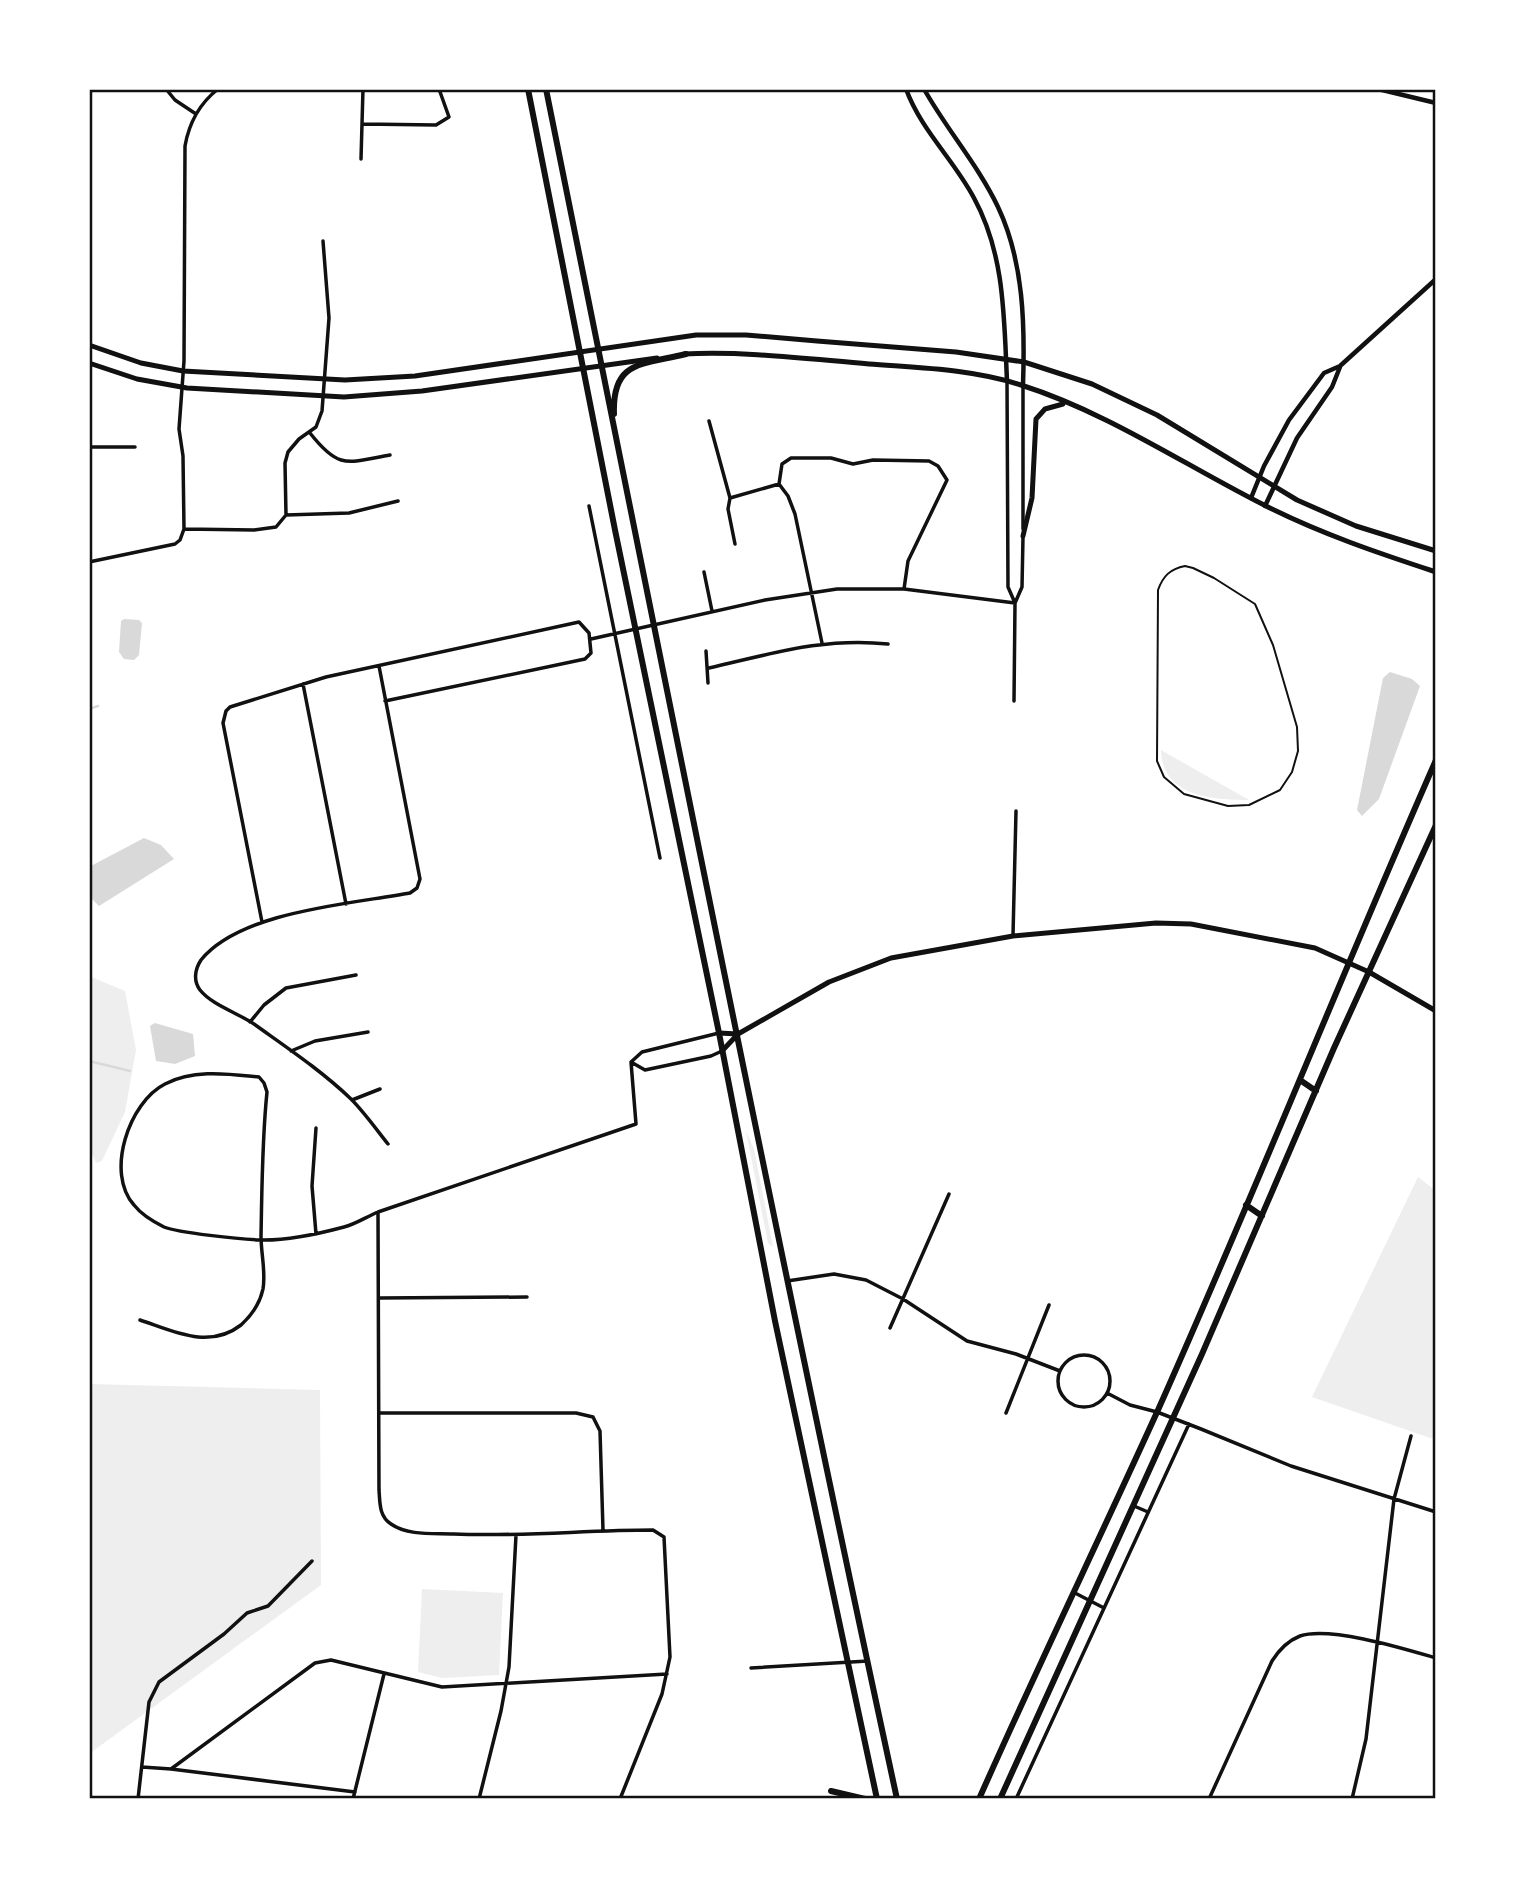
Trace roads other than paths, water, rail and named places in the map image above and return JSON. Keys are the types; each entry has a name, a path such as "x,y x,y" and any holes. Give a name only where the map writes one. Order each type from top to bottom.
{"main road":[{"path":"528,89 775,1321 877,1799"},
{"path":"546,89 762,1162 897,1799"},
{"path":"89,345 141,363 183,371 365,380 415,376 696,335 746,335 956,352 1006,359 1024,362 1092,384 1170,422 1272,487 1356,526 1436,551"},
{"path":"617,444 614,391 620,377 638,366 686,354"},
{"path":"89,363 137,379 182,387 324,396 392,395 686,354 745,354 954,370 1023,385 1143,440 1265,506 1349,543 1436,572"},
{"path":"1023,536 1032,498 1036,419 1048,407 1067,404"},
{"path":"979,1799 1157,1412 1436,760"},
{"path":"1000,1799 1173,1418 1436,825"},
{"path":"722,1051 738,1034 829,982 871,965 906,955 1013,936 1156,923 1191,923 1301,944 1369,972 1436,1012"},
{"path":"719,1034 738,1034"},
{"path":"1300,1080 1316,1091"},
{"path":"1246,1205 1262,1216"},
{"path":"831,1791 866,1799"}],"street":[{"path":"166,89 175,100 196,114"},
{"path":"89,562 175,544 180,540 184,528 183,456 179,429 183,371 185,146 196,114 218,89"},
{"path":"361,159 363,89"},
{"path":"362,124 436,125 449,117 439,89"},
{"path":"906,89 927,128 974,197 990,231 999,266 1007,381 1008,587 1015,603 1014,701"},
{"path":"924,89 998,208 1020,283 1024,362 1023,587 1015,603"},
{"path":"1378,89 1436,103"},
{"path":"184,528 254,530 276,527 286,515 285,463 288,452 320,421 324,396 329,318 323,241"},
{"path":"1251,498 1289,420 1324,373 1340,366 1436,279"},
{"path":"1265,506 1297,438 1332,387 1340,366"},
{"path":"709,421 730,498 729,509 735,544"},
{"path":"310,433 333,458 345,462 390,455"},
{"path":"89,447 135,447"},
{"path":"822,643 795,514 788,496 779,484 782,464 791,458 831,458 853,464 873,460 929,461 938,466 947,481 908,561 904,589"},
{"path":"730,498 779,484"},
{"path":"286,515 349,513 398,502"},
{"path":"589,506 660,858"},
{"path":"704,572 712,611"},
{"path":"591,639 810,592 859,588 904,589 1015,603"},
{"path":"262,922 223,717 226,711 234,705 303,684 579,622 583,624 591,639 591,653 585,659 385,701"},
{"path":"709,668 822,643 860,641 888,644"},
{"path":"706,651 708,683"},
{"path":"379,666 419,884 410,893 262,922 215,947 196,970 197,985 204,993 291,1051 352,1100 388,1144"},
{"path":"303,684 346,904"},
{"path":"1013,936 1016,811"},
{"path":"250,1022 264,1005 286,988 356,975"},
{"path":"291,1051 315,1041 368,1032"},
{"path":"631,1062 642,1052 719,1034"},
{"path":"631,1062 645,1070 711,1056 722,1051"},
{"path":"140,1320 197,1338 217,1336 235,1329 250,1316 261,1295 264,1276 261,1240 267,1092 264,1083 259,1077 205,1073 181,1077 163,1084 137,1112 122,1153 120,1172 132,1204 166,1228 261,1240 316,1234 348,1226 378,1212 636,1124 631,1062"},
{"path":"352,1100 380,1089"},
{"path":"316,1128 312,1186 316,1234"},
{"path":"890,1328 950,1194"},
{"path":"378,1212 380,1507 383,1516 391,1525 422,1533 516,1535 653,1530 664,1537 670,1646 667,1674 620,1799"},
{"path":"788,1281 834,1274 866,1280 903,1299 967,1341 1028,1358 1060,1371"},
{"path":"379,1298 527,1297"},
{"path":"1006,1412 1049,1305"},
{"path":"1079,1356 1095,1358 1107,1369 1110,1386 1107,1393 1094,1405 1086,1407 1069,1402 1059,1388 1060,1371 1079,1356"},
{"path":"1107,1393 1130,1405 1189,1424 1291,1466 1436,1512"},
{"path":"379,1413 576,1413 593,1416 600,1431 603,1530"},
{"path":"1016,1799 1189,1424"},
{"path":"1352,1799 1366,1738 1394,1499 1411,1436"},
{"path":"1132,1505 1148,1512"},
{"path":"479,1799 510,1656 516,1535"},
{"path":"138,1799 149,1703 155,1688 224,1634 247,1612 268,1606 312,1561"},
{"path":"1074,1592 1104,1608"},
{"path":"1209,1799 1272,1661 1285,1645 1302,1636 1316,1634 1376,1642 1436,1658"},
{"path":"171,1769 316,1663 331,1660 442,1687 667,1674"},
{"path":"751,1668 868,1661"},
{"path":"353,1799 384,1674"},
{"path":"142,1768 171,1769 355,1792"}],"lane":[{"path":"1177,568 1193,568 1214,578 1255,604 1273,645 1299,739 1296,762 1286,782 1273,795 1250,805 1228,806 1184,794 1164,777 1157,761 1158,590 1164,577 1177,568"}],"waterway":[{"path":"89,709 98,706"},
{"path":"89,1061 130,1071"}]}
